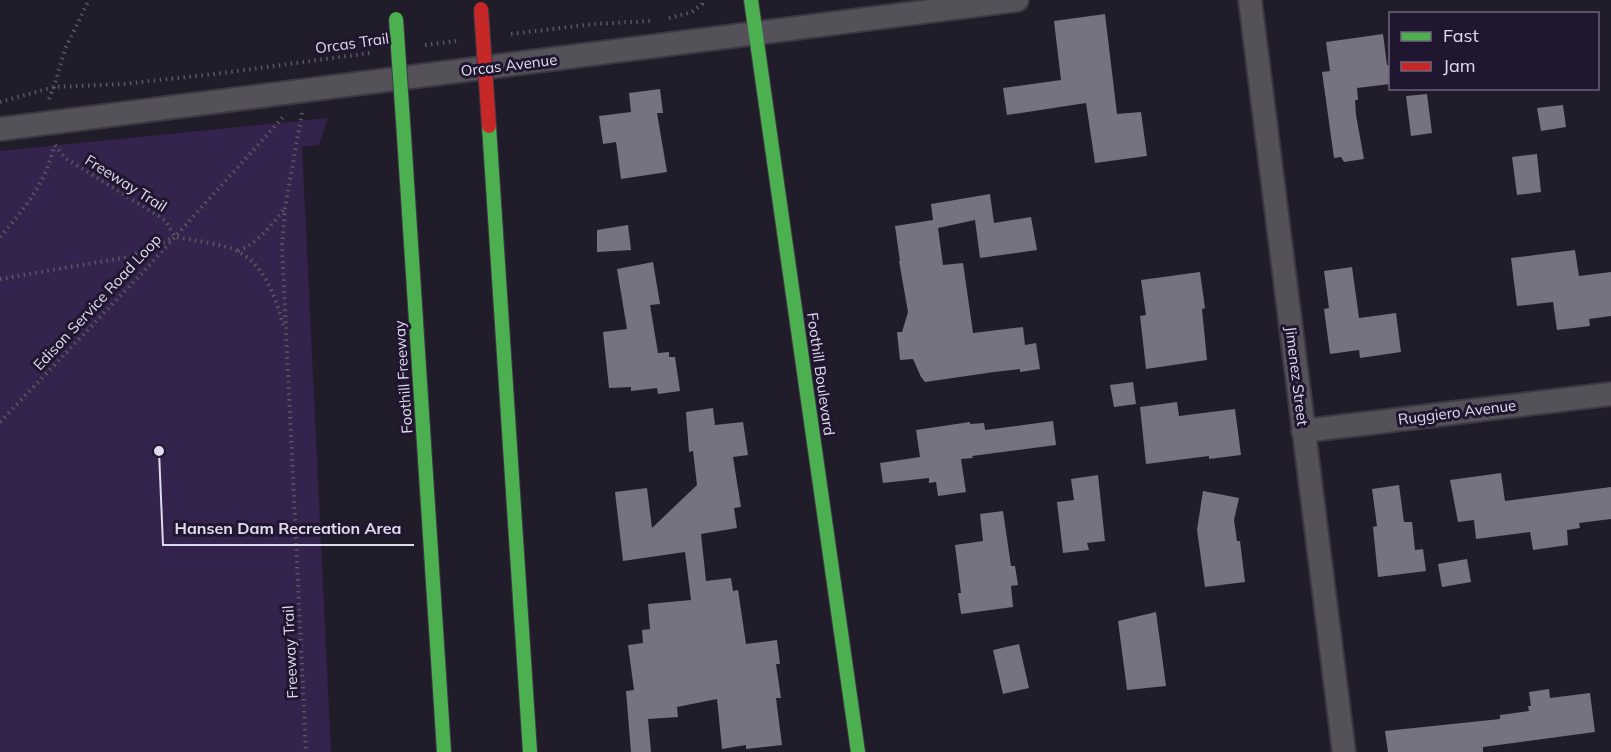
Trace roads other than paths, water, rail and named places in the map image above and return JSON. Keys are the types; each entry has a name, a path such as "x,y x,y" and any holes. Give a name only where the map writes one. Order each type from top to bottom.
{"main road":[{"name":"Foothill Boulevard","path":"751,0 858,752"},
{"path":"481,5 530,752"},
{"name":"Foothill Freeway","path":"396,14 444,752"}],"street":[{"name":"Orcas Avenue","path":"0,129 52,133 306,90 1017,0"},
{"name":"Jimenez Street","path":"1250,0 1344,752"},
{"name":"Ruggiero Avenue","path":"1303,431 1611,394"}],"place":[{"name":"Hansen Dam Recreation Area","path":"159,451"}]}
